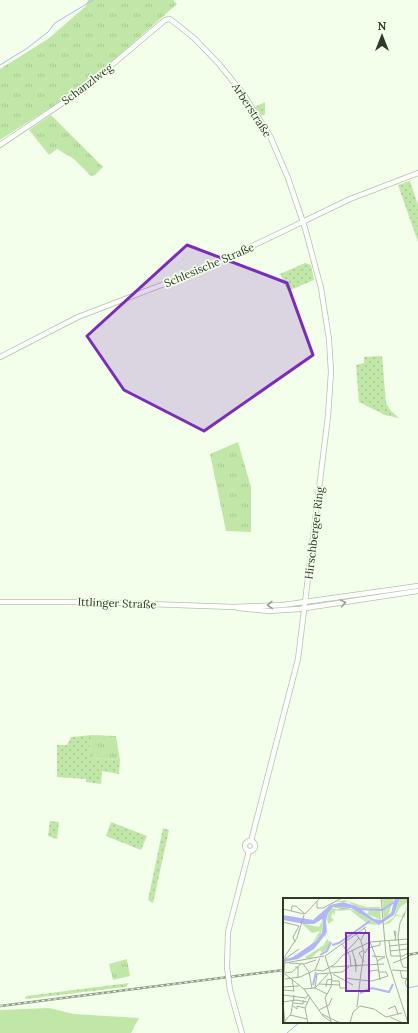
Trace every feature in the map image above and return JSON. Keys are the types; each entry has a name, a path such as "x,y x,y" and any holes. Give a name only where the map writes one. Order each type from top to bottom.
{"street":[{"name":"Schanzlweg","path":"0,145 82,90 165,20 170,19"},
{"name":"Arberstraße","path":"170,19 194,38 220,64 251,105 270,136 282,161 303,221"},
{"name":"Schlesische Straße","path":"0,357 78,317 211,266 356,197 418,173"},
{"name":"Hirschberger Ring","path":"242,1033 230,990 227,967 228,932 249,851 253,850 255,847 251,841 294,678 306,602 327,422 331,372 329,339 325,311 303,221"},
{"name":"Ittlinger Straße","path":"234,607 306,602 418,586"},
{"name":"Ittlinger Straße","path":"0,602 92,602 234,607 269,611 304,609 418,591"}],"highlighted area":[{"path":"187,245 287,283 313,355 204,431 124,390 87,336"}],"green space":[{"path":"88,0 173,0 177,4 84,86 0,140 0,69 48,39 86,6"},
{"path":"265,102 265,114 262,116 255,107"},
{"path":"51,115 103,167 95,175 91,176 74,159 57,149 49,155 29,130"},
{"path":"410,181 418,205 418,242 398,185"},
{"path":"305,263 311,265 314,280 288,291 280,274"},
{"path":"382,356 386,403 390,410 399,418 385,415 359,402 356,365 364,363 364,357"},
{"path":"238,442 251,487 251,532 226,531 210,454"},
{"path":"92,735 89,758 120,760 119,774 102,771 101,784 86,782 86,779 57,777 57,745 67,745 71,737"},
{"path":"92,735 116,736 120,760 89,758"},
{"path":"50,821 59,822 57,839 48,836"},
{"path":"111,822 147,836 141,850 106,836"},
{"path":"163,828 169,830 153,903 148,900"},
{"path":"127,959 130,976 113,980 109,964"},
{"path":"129,983 126,987 25,999 26,996"},
{"path":"49,1008 74,1014 139,1018 131,1033 0,1033 0,1010"}],"waterway":[{"path":"0,65 26,49 48,32 55,23 93,0"},
{"path":"408,988 418,986"},
{"path":"287,1033 299,1023"}],"railway":[{"path":"408,955 418,953"},
{"path":"0,1006 283,970"}]}
